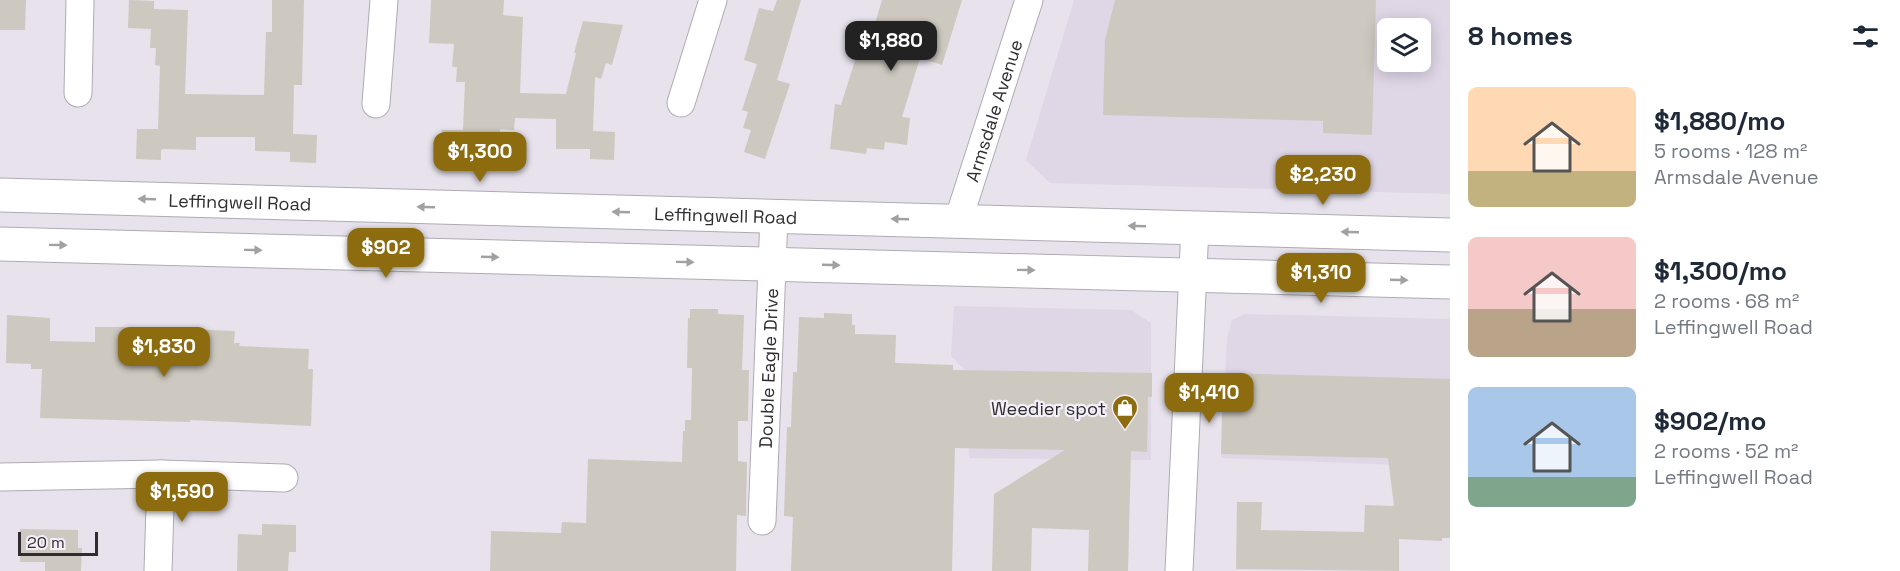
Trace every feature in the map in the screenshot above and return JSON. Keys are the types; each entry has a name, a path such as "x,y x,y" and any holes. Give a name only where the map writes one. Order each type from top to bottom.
{"main road":[{"name":"Leffingwell Road","path":"0,195 1450,235"},
{"path":"0,244 1450,282"}],"street":[{"path":"78,93 80,0"},
{"path":"376,104 384,0"},
{"path":"681,103 713,0"},
{"name":"Armsdale Avenue","path":"958,221 1029,0"},
{"name":"Double Eagle Drive","path":"762,521 774,216"},
{"path":"1179,571 1195,227"},
{"path":"158,571 161,474"},
{"path":"0,477 161,474 284,478"}],"shaded area":[{"path":"1074,0 1450,0 1450,194 1050,183 1026,160"},
{"path":"954,306 1131,310 1151,323 1151,460 969,458 967,372 951,356"},
{"path":"1245,314 1450,319 1450,467 1221,458 1227,338 1232,320"}],"building":[{"path":"0,0 26,0 25,30 0,30"},
{"path":"129,0 154,1 154,9 188,10 185,94 264,95 266,32 272,32 272,0 304,0 302,85 294,85 293,134 317,135 316,163 290,162 290,152 255,151 255,137 196,137 196,150 163,149 161,160 136,159 137,129 158,129 160,66 155,65 156,48 150,48 151,29 128,28"},
{"path":"431,0 504,0 503,15 523,17 520,93 566,94 583,21 623,25 612,65 606,63 601,79 595,77 593,131 615,132 614,160 590,159 590,149 556,149 556,119 515,118 514,130 500,129 500,154 465,153 465,158 441,158 442,130 463,130 465,82 456,82 457,67 452,67 454,44 429,43"},
{"path":"777,0 801,0 777,80 790,84 765,159 744,152 751,130 743,128 748,112 742,110 757,64 744,60 759,8 773,11"},
{"path":"882,0 962,0 942,65 920,58 902,117 910,118 907,145 885,142 884,150 867,148 866,154 830,149 835,104 841,105 862,38 870,40"},
{"path":"1115,0 1376,0 1372,135 1323,133 1323,121 1103,115 1105,40"},
{"path":"690,309 718,309 718,314 744,315 742,370 749,370 748,421 738,421 738,461 747,462 746,516 737,515 736,571 490,571 491,531 561,533 562,522 586,523 588,459 682,462 685,420 691,420 692,368 687,368"},
{"path":"824,313 852,314 855,334 896,335 895,363 953,365 953,370 1152,373 1152,397 1148,397 1147,452 1131,451 1128,571 1088,571 1089,530 1032,528 1031,571 992,571 994,494 1065,450 955,448 952,571 791,571 793,517 784,516 787,427 791,427 793,372 797,372 799,317 824,318"},
{"path":"7,315 50,318 50,341 95,342 95,327 126,327 125,352 185,354 185,329 235,331 234,343 240,343 239,346 309,349 308,369 313,369 311,426 190,420 190,422 40,418 42,369 31,369 31,364 6,363"},
{"path":"1223,373 1450,379 1450,538 1442,538 1442,541 1399,539 1399,571 1236,569 1237,502 1262,502 1261,530 1364,532 1365,505 1394,506 1388,458 1221,454"},
{"path":"262,524 296,525 296,552 289,552 288,571 237,571 238,534 262,535"},
{"path":"20,529 78,530 78,548 82,548 81,571 45,571 45,562 20,562"}],"place":[{"name":"Weedier spot","path":"1125,431"}]}
